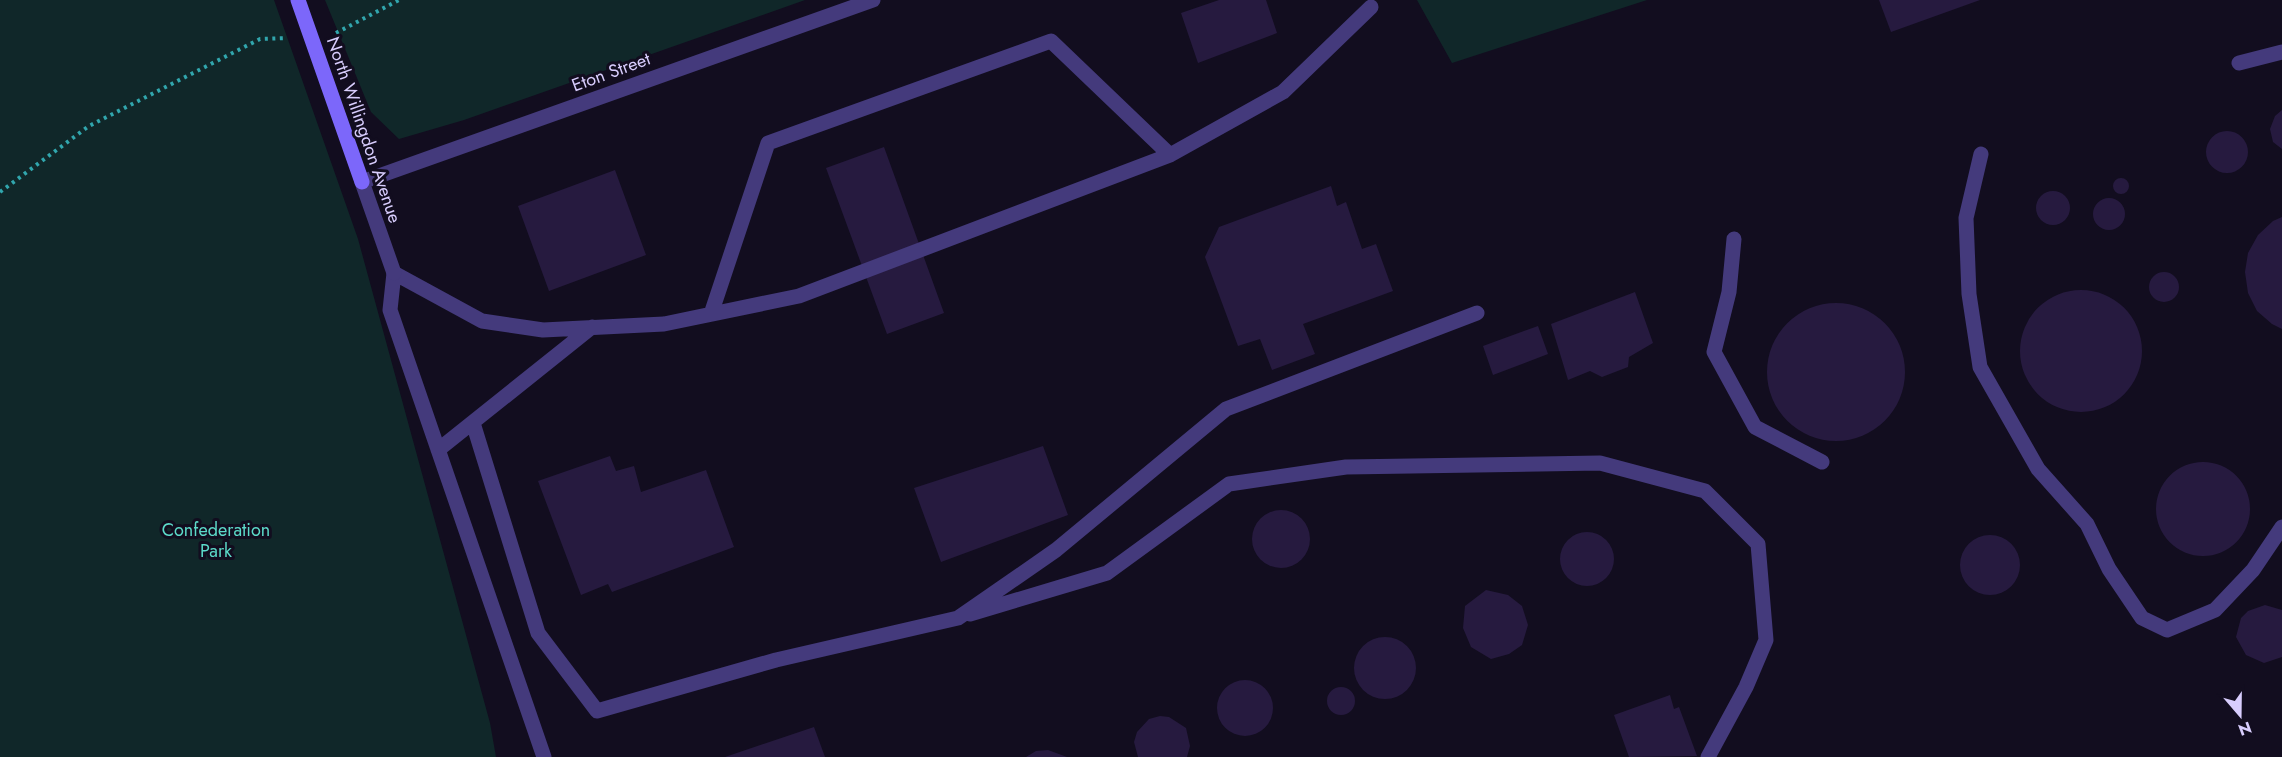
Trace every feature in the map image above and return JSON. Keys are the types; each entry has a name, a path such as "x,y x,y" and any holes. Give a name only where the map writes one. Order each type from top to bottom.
{"street":[{"name":"North Willingdon Avenue","path":"298,0 394,273"},
{"name":"Eton Street","path":"362,182 873,0"},
{"path":"544,757 390,310 394,273 426,293 482,321 543,330 664,324 798,296 1170,155 1283,92 1371,7"},
{"path":"711,314 768,143 1051,41 1170,155"},
{"path":"2239,63 2282,52"},
{"path":"1981,154 1966,218 1969,294 1980,368 2038,469 2087,524 2109,569 2142,618 2168,630 2214,610 2253,570 2282,526"},
{"path":"1734,239 1729,292 1714,352 1755,427 1822,462"},
{"path":"957,618 1056,550 1226,409 1477,313"},
{"path":"438,450 592,327"},
{"path":"473,423 538,633 597,711 776,660 957,618 1107,573 1228,484 1346,467 1600,463 1705,491 1758,544 1766,640 1746,687 1708,757"}],"path":[{"path":"0,192 89,126 260,39 311,37 340,32 399,0"}],"green space":[{"name":"Confederation Park","path":"0,0 274,0 358,239 490,723 496,757 0,757"},
{"path":"325,0 805,0 464,120 399,139 371,112"},
{"path":"1417,0 1647,0 1452,63"}],"building":[{"path":"1219,0 1266,0 1277,33 1198,63 1181,13"},
{"path":"1879,0 1980,0 1891,32"},
{"path":"2282,110 2282,149 2273,142 2270,129 2275,116"},
{"path":"2227,131 2235,132 2242,137 2247,144 2247,160 2242,167 2235,172 2227,173 2219,172 2212,167 2207,160 2206,152 2207,144 2212,137 2219,132"},
{"path":"884,147 944,313 887,334 826,168"},
{"path":"615,170 646,255 549,291 518,206"},
{"path":"2118,178 2124,178 2129,186 2127,192 2118,194 2113,189 2113,183"},
{"path":"1331,186 1337,206 1346,202 1362,249 1376,244 1393,291 1303,324 1315,354 1272,370 1260,339 1238,346 1205,257 1219,227"},
{"path":"2053,191 2065,196 2070,208 2065,220 2053,225 2041,220 2036,208 2041,196"},
{"path":"2109,198 2120,203 2125,214 2120,225 2109,230 2098,225 2093,214 2098,203"},
{"path":"2282,217 2282,329 2257,311 2248,293 2245,272 2248,253 2258,235 2273,221"},
{"path":"2164,272 2175,276 2179,287 2175,298 2164,302 2153,298 2149,287 2153,276"},
{"path":"2081,290 2105,294 2124,308 2138,327 2142,351 2138,375 2124,394 2105,408 2081,412 2057,408 2038,394 2024,375 2020,351 2024,327 2038,308 2057,294"},
{"path":"1635,292 1653,343 1629,357 1628,367 1602,377 1590,371 1568,380 1551,324"},
{"path":"1836,303 1862,308 1885,323 1900,346 1905,372 1900,398 1885,421 1862,436 1836,441 1810,436 1787,421 1772,398 1767,372 1772,346 1787,323 1810,308"},
{"path":"1538,326 1548,354 1493,375 1483,346"},
{"path":"1043,446 1068,515 941,562 914,488"},
{"path":"610,456 616,471 634,466 641,492 706,470 734,547 612,592 608,584 581,595 538,481"},
{"path":"2203,462 2221,465 2236,476 2247,491 2250,509 2247,527 2236,542 2221,553 2203,556 2185,553 2170,542 2159,527 2156,509 2159,491 2170,476 2185,465"},
{"path":"1281,510 1297,515 1305,523 1310,539 1305,555 1297,563 1281,568 1265,563 1257,555 1252,539 1257,523 1265,515"},
{"path":"1587,532 1597,534 1606,540 1612,549 1614,559 1612,569 1606,578 1597,584 1587,586 1577,584 1568,578 1562,569 1560,559 1562,549 1568,540 1577,534"},
{"path":"1990,535 2007,540 2015,548 2020,565 2015,582 2007,590 1990,595 1973,590 1965,582 1960,565 1965,548 1973,540"},
{"path":"1486,590 1508,595 1522,606 1528,625 1522,645 1509,654 1491,659 1471,647 1463,628 1465,606"},
{"path":"2265,605 2282,610 2282,657 2264,663 2246,655 2236,637 2241,618 2248,611"},
{"path":"1385,637 1402,642 1407,646 1411,651 1416,668 1411,685 1407,690 1402,694 1385,699 1368,694 1363,690 1359,685 1354,668 1359,651 1363,646 1368,642"},
{"path":"1239,680 1251,680 1265,688 1273,702 1271,719 1265,728 1251,736 1239,736 1222,724 1217,714 1217,702 1229,685"},
{"path":"1341,687 1351,691 1355,701 1351,711 1341,715 1331,711 1327,701 1331,691"},
{"path":"1670,695 1674,709 1679,707 1697,756 1629,757 1614,715"},
{"path":"1160,716 1169,717 1186,728 1190,746 1187,757 1138,757 1134,742 1137,732 1149,719"},
{"path":"814,727 825,757 725,757"},
{"path":"1048,750 1067,757 1026,757 1036,751"}]}
